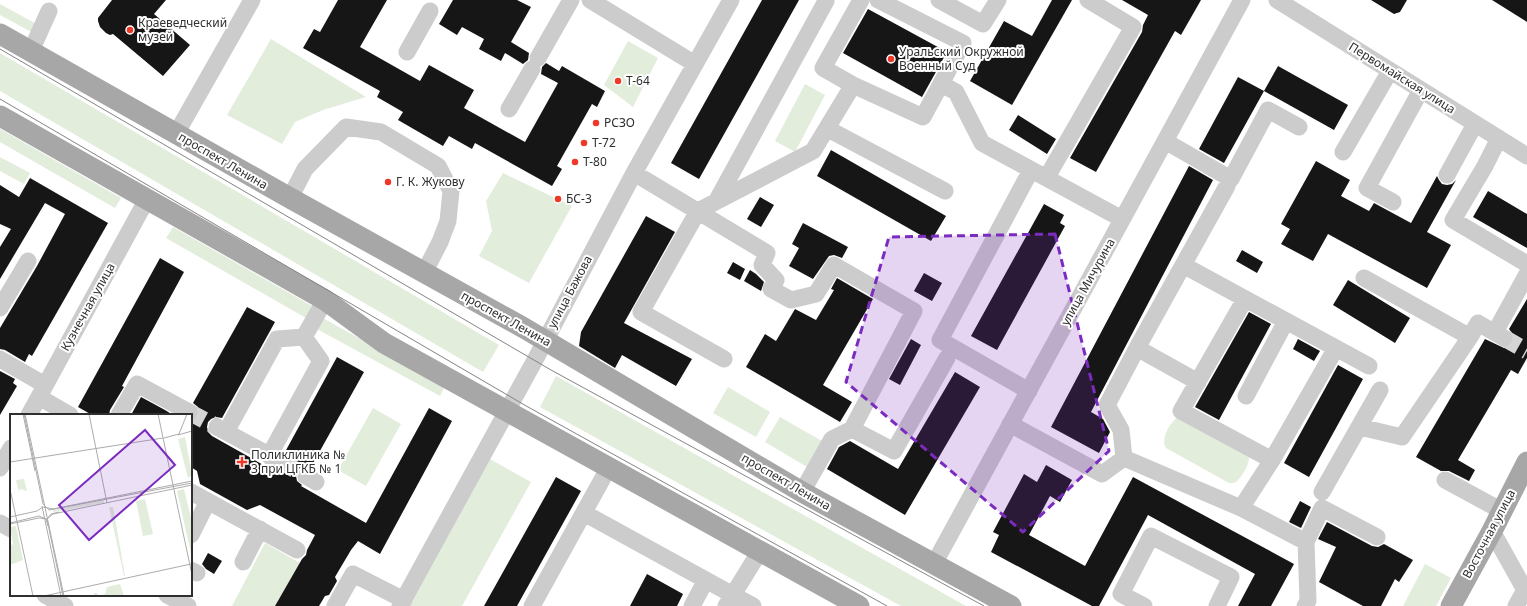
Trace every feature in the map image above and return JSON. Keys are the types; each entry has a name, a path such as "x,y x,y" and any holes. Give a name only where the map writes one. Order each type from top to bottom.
{"main road":[{"name":"проспект Ленина","path":"0,34 545,340 802,492 1011,606"},
{"path":"0,116 325,300 384,343 859,606"},
{"name":"Восточная улица","path":"1451,606 1492,532 1527,462"}],"street":[{"path":"176,134 252,0"},
{"path":"509,109 571,0"},
{"path":"590,0 694,64"},
{"name":"улица Бажова","path":"402,603 634,173 731,0"},
{"path":"861,0 823,68 853,85 923,117 963,43 878,0"},
{"path":"940,0 982,24 998,0"},
{"path":"1047,177 1133,27 1088,0"},
{"name":"улица Мичурина","path":"934,564 1242,0"},
{"name":"Первомайская улица","path":"1277,0 1527,156"},
{"path":"717,200 826,1"},
{"path":"407,52 434,4"},
{"path":"31,51 49,12"},
{"path":"1343,152 1390,71"},
{"path":"941,84 959,87 982,143 1122,219"},
{"path":"724,359 641,312 698,211 813,151 828,129 853,85"},
{"path":"1393,202 1367,188 1421,90"},
{"path":"1165,141 1231,179 1268,110 1299,127"},
{"path":"1447,175 1475,124"},
{"path":"290,198 305,169 346,127 380,132 438,166 451,190 448,221 440,242 424,273"},
{"path":"828,129 945,191"},
{"path":"1499,138 1485,166 1453,220 1527,264"},
{"path":"1029,391 940,340 1032,170"},
{"path":"634,173 767,254 762,264 776,280 772,289 792,300 816,294 834,265 914,311 852,429 832,439 802,492"},
{"path":"1124,458 1121,430 1107,405 1227,186"},
{"name":"Кузнечная улица","path":"30,414 147,199"},
{"path":"0,308 28,261"},
{"path":"1183,265 1369,366"},
{"path":"1360,427 1402,437 1470,337 1478,322 1502,331 1527,274"},
{"path":"1364,278 1470,337"},
{"path":"1245,299 1181,411 1272,460"},
{"path":"304,337 325,300"},
{"path":"1246,396 1286,321"},
{"path":"304,337 321,361 274,458 221,430 277,338 304,337"},
{"path":"1137,348 1198,382"},
{"path":"1241,508 1272,460 1336,348"},
{"path":"852,429 894,451 947,358"},
{"path":"0,359 42,391 69,414"},
{"path":"120,414 137,384 189,412"},
{"path":"1322,492 1380,390"},
{"path":"1010,424 1102,474 1124,458"},
{"path":"0,468 10,450"},
{"path":"1124,458 1241,508 1306,542"},
{"path":"532,606 609,467"},
{"path":"1445,480 1502,511"},
{"path":"192,493 297,550"},
{"path":"192,533 208,501"},
{"path":"1310,604 1306,542 1322,508 1376,537"},
{"path":"584,513 706,580 730,600 753,606"},
{"path":"0,523 10,528"},
{"path":"243,562 260,529"},
{"path":"1492,532 1525,590 1516,606"},
{"path":"1144,606 1121,594 1151,536 1232,577 1217,606"},
{"path":"730,600 760,551"},
{"path":"335,606 353,574 402,603"},
{"path":"692,606 706,580"},
{"path":"47,596 65,606"},
{"path":"169,596 188,606"}],"highlighted area":[{"path":"1055,234 1109,451 1023,532 846,382 889,237"}],"green space":[{"path":"0,4 40,26 35,34 0,15"},
{"path":"271,39 366,97 323,110 295,122 282,144 227,115"},
{"path":"628,41 658,58 633,107 604,85"},
{"path":"0,53 499,345 483,372 0,91"},
{"path":"805,84 825,95 795,152 775,141"},
{"path":"0,129 121,198 115,208 0,142"},
{"path":"0,157 30,173 24,184 0,171"},
{"path":"503,173 572,206 529,283 479,256 492,231 486,201"},
{"path":"173,227 312,306 306,318 166,238"},
{"path":"321,317 445,386 440,396 315,328"},
{"path":"556,376 966,606 901,606 540,407"},
{"path":"728,387 770,412 756,437 713,413"},
{"path":"373,408 401,424 366,486 338,470"},
{"path":"1179,416 1249,456 1246,469 1237,481 1234,483 1229,483 1166,448 1164,440 1169,426"},
{"path":"780,417 822,441 807,467 765,442"},
{"path":"488,458 531,482 462,606 408,606"},
{"path":"265,543 300,563 275,606 232,606"},
{"path":"1425,564 1451,578 1436,606 1403,606"}],"building":[{"path":"112,0 166,0 154,14 190,45 163,76 113,34 110,35 106,33 100,27 98,18"},
{"path":"338,0 387,0 360,47 420,81 429,65 474,90 464,108 525,142 558,83 541,74 542,67 546,63 559,71 562,66 605,91 597,107 592,104 557,166 562,169 552,186 475,143 472,149 449,136 443,146 398,120 403,112 377,97 380,91 303,48 314,29 320,32"},
{"path":"453,0 517,0 531,7 511,42 529,53 528,60 523,64 505,53 501,61 479,49 484,39 462,27 457,35 439,24"},
{"path":"762,0 799,0 699,179 671,163"},
{"path":"1052,0 1072,0 1012,105 970,81 1004,21 1032,36"},
{"path":"1122,0 1201,0 1181,35 1175,31 1096,172 1070,158 1142,32 1143,25 1148,15"},
{"path":"1371,0 1407,0 1400,12 1394,14"},
{"path":"1492,0 1527,0 1527,22"},
{"path":"868,9 947,52 922,97 843,53"},
{"path":"1278,66 1348,105 1334,130 1264,91"},
{"path":"1238,77 1264,91 1224,163 1199,149"},
{"path":"1018,115 1056,139 1047,154 1009,130"},
{"path":"831,150 946,216 931,241 817,176"},
{"path":"1316,161 1350,180 1341,196 1369,211 1374,203 1411,223 1437,176 1442,184 1452,184 1456,180 1427,232 1451,245 1427,288 1328,234 1313,261 1281,244 1290,229 1281,224"},
{"path":"1189,166 1213,180 1091,412 1103,419 1110,432 1099,453 1051,427"},
{"path":"30,178 108,223 32,356 29,354 25,362 5,350 0,349 0,328 37,266 65,214 45,203 0,279 0,247 11,229 0,224 0,185 19,197"},
{"path":"1488,191 1527,214 1527,248 1473,217"},
{"path":"760,197 774,205 761,227 747,219"},
{"path":"1044,204 1064,215 1060,223 1065,226 997,350 971,336"},
{"path":"646,216 675,232 624,323 692,359 676,386 622,355 615,368 579,346 581,332"},
{"path":"803,223 848,247 842,258 834,255 829,256 813,279 789,266 799,248 792,244"},
{"path":"1242,250 1263,262 1257,273 1236,261"},
{"path":"160,258 184,272 122,386 124,387 110,410 109,414 90,414 78,407"},
{"path":"733,262 745,269 740,280 727,273"},
{"path":"750,270 764,282 761,291 744,281"},
{"path":"924,273 942,283 932,301 914,291"},
{"path":"837,278 873,299 823,385 852,402 840,422 746,367 765,334 776,341 795,309 816,320 834,290 831,289"},
{"path":"1348,280 1410,318 1395,343 1333,305"},
{"path":"1527,299 1527,358 1518,374 1511,370 1458,460 1475,470 1469,481 1449,471 1441,471 1416,457 1485,339 1504,348 1509,347 1512,343 1514,338 1509,329"},
{"path":"247,307 275,322 222,418 216,417 211,419 208,422 207,427 208,432 212,436 274,471 285,470 289,466 289,456 285,452 337,357 364,372 311,467 301,467 297,471 296,476 297,481 302,485 301,486 366,523 429,408 452,421 380,554 358,541 335,577 337,581 329,595 325,596 319,606 275,606 302,559 306,555 315,535 260,505 247,510 200,484 197,471 192,468 192,421 198,417 199,412 198,407 193,403"},
{"path":"1249,312 1271,324 1219,420 1195,407"},
{"path":"911,339 921,345 900,385 889,379"},
{"path":"1298,339 1320,351 1314,361 1293,349"},
{"path":"1338,365 1363,379 1309,477 1284,463"},
{"path":"0,371 15,379 13,383 17,386 0,415"},
{"path":"955,372 980,387 905,515 827,469 839,447 850,441 898,469"},
{"path":"141,397 171,414 132,414"},
{"path":"1046,465 1072,480 1060,502 1050,496 1029,535 1085,566 1133,477 1294,564 1271,606 1238,606 1255,574 1148,515 1099,606 1092,606 991,552 999,535 993,532 1024,474 1037,482"},
{"path":"556,477 581,491 517,606 484,606"},
{"path":"1300,501 1311,507 1301,528 1289,522"},
{"path":"1327,522 1372,546 1378,547 1384,544 1413,560 1399,582 1395,579 1381,606 1363,606 1319,582 1336,547 1318,539"},
{"path":"208,553 222,561 214,574 206,569 202,564"},
{"path":"647,574 683,594 677,606 630,606"}],"tunnel":[{"path":"1504,338 1527,351"},
{"path":"189,412 217,427"},
{"path":"280,461 306,476"}],"tram line":[{"path":"0,49 551,370 984,606"},
{"path":"0,99 528,407 887,606"}],"place":[{"name":"Краеведческий музей","path":"130,30"},
{"name":"Уральский Окружной Военный Суд","path":"891,59"},
{"name":"Т-64","path":"618,81"},
{"name":"РСЗО","path":"596,123"},
{"name":"Т-72","path":"584,143"},
{"name":"Т-80","path":"575,162"},
{"name":"Г. К. Жукову","path":"388,182"},
{"name":"БС-3","path":"558,199"},
{"name":"Поликлиника № 3 при ЦГКБ № 1","path":"242,462"}]}
